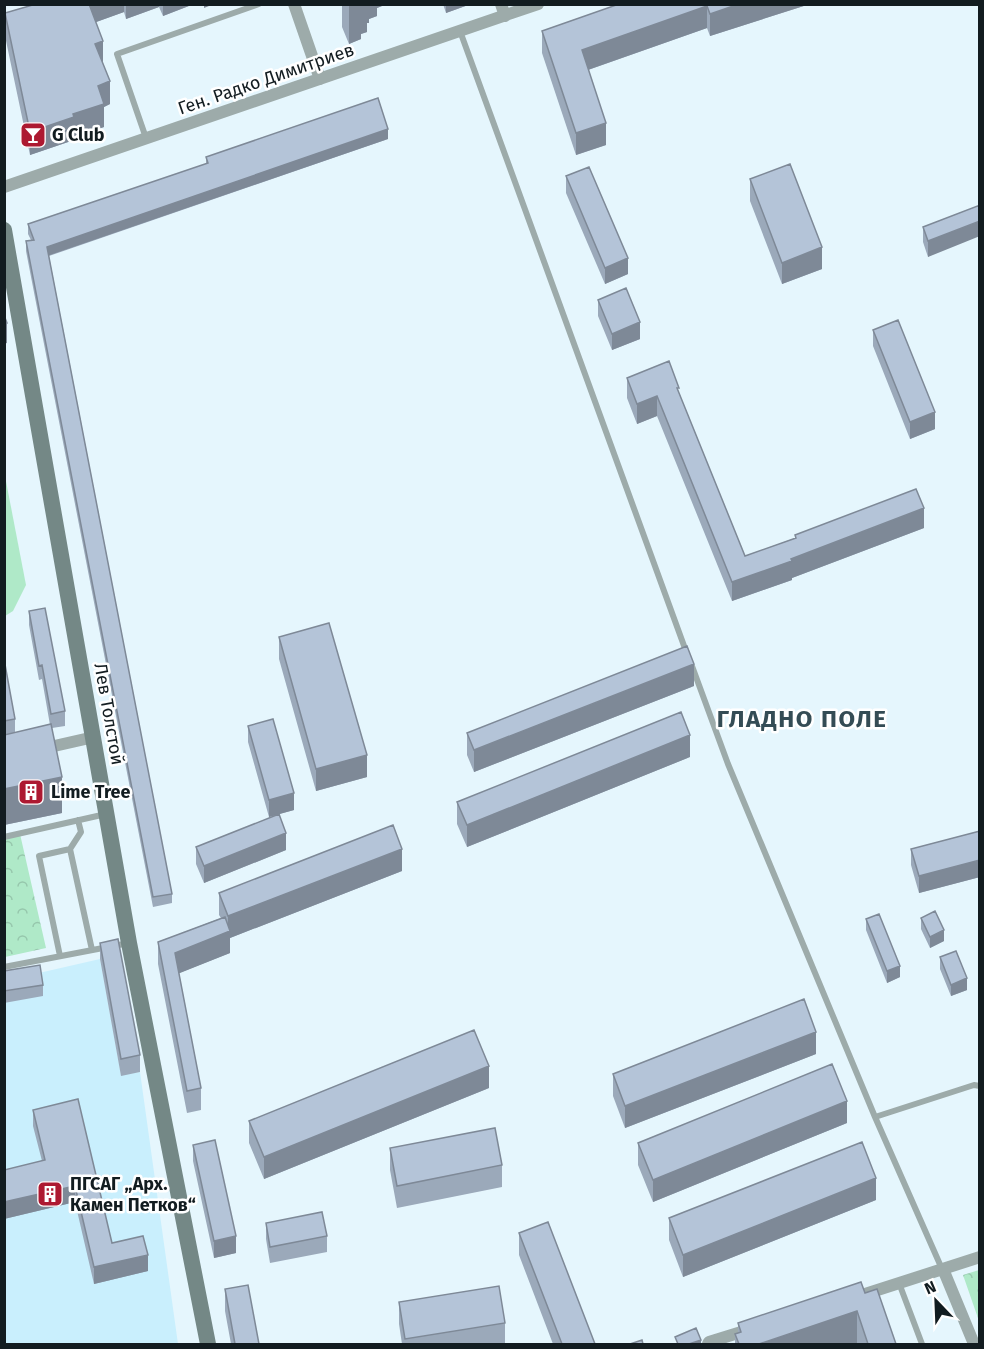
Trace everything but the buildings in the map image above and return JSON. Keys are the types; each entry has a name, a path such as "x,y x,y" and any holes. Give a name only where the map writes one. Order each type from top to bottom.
{"street":[{"path":"294,4 320,79"},
{"name":"Ген. Радко Димитриев","path":"4,187 460,32 503,10 538,4"},
{"name":"Лев Толстой","path":"4,230 8,272 94,737 129,943 208,1344"},
{"path":"26,753 94,737"},
{"path":"854,1297 980,1257"},
{"path":"942,1269 974,1344"},
{"path":"708,1344 765,1325"}],"lane":[{"path":"146,139 117,54 260,4"},
{"path":"460,32 728,764 875,1117 942,1269"},
{"path":"4,837 107,814"},
{"path":"60,956 39,856 70,849 81,832 78,820"},
{"path":"70,849 92,950"},
{"path":"4,967 129,943"},
{"path":"875,1117 974,1085 980,1086"},
{"path":"899,1283 922,1344"}],"shaded area":[{"path":"100,959 121,1075 140,1072 178,1344 5,1344 4,981"}],"green space":[{"path":"5,476 26,585 13,611 5,616"},
{"path":"20,834 46,948 5,957 4,837"},
{"path":"980,1270 979,1321 963,1275"}],"place":[{"name":"G Club","path":"33,135"},
{"name":"Lime Tree","path":"31,792"},
{"name":"ПГСАГ „Арх. Камен Петков“","path":"50,1194"}],"district":[{"name":"ГЛАДНО ПОЛЕ","path":"802,719"}]}
